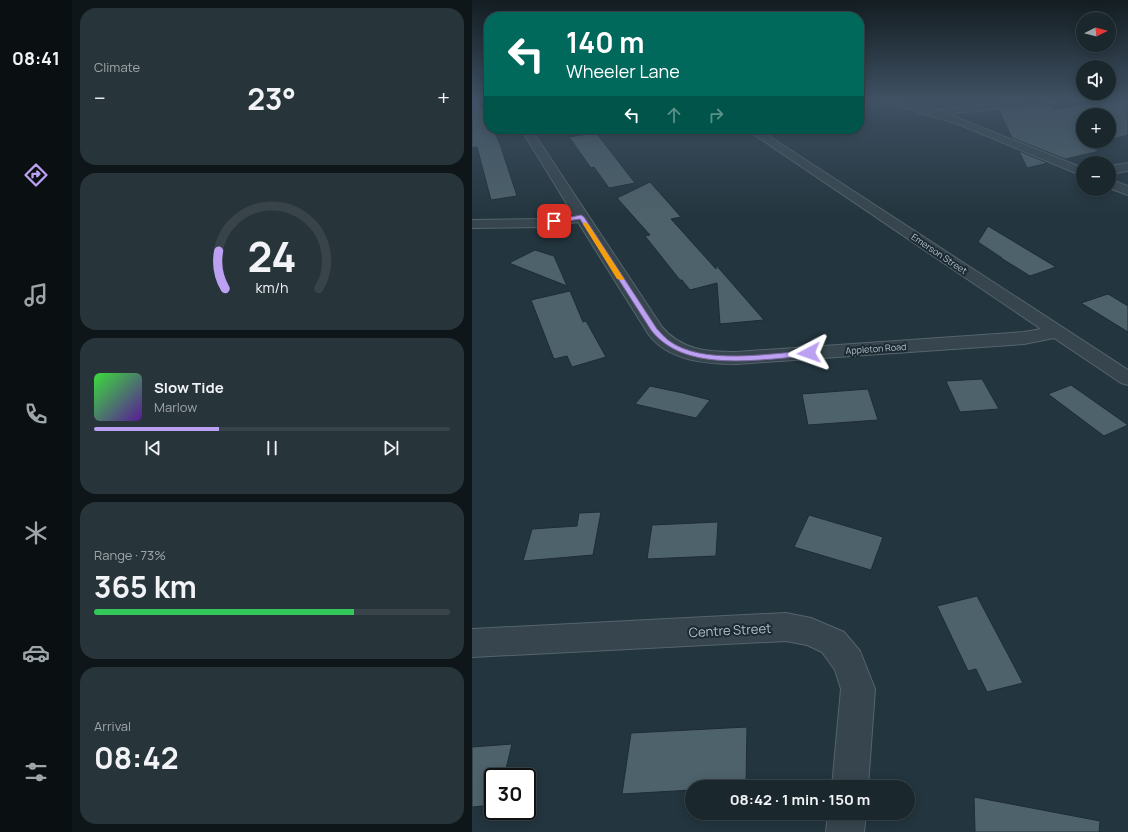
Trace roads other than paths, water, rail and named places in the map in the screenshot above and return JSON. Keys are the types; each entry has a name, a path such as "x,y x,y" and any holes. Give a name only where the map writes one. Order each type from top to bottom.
{"street":[{"name":"Appleton Road","path":"532,138 654,330 666,342 681,350 699,356 747,358 1024,338 1056,332"},
{"name":"Emerson Street","path":"764,138 1128,379"},
{"path":"1000,138 1076,169"},
{"path":"1116,169 1128,167"},
{"path":"1116,186 1128,191"},
{"path":"472,224 540,223 581,217"},
{"name":"Centre Street","path":"472,643 786,627 811,632 833,642 849,662 858,689 851,780"},
{"path":"845,832 846,820"}]}
